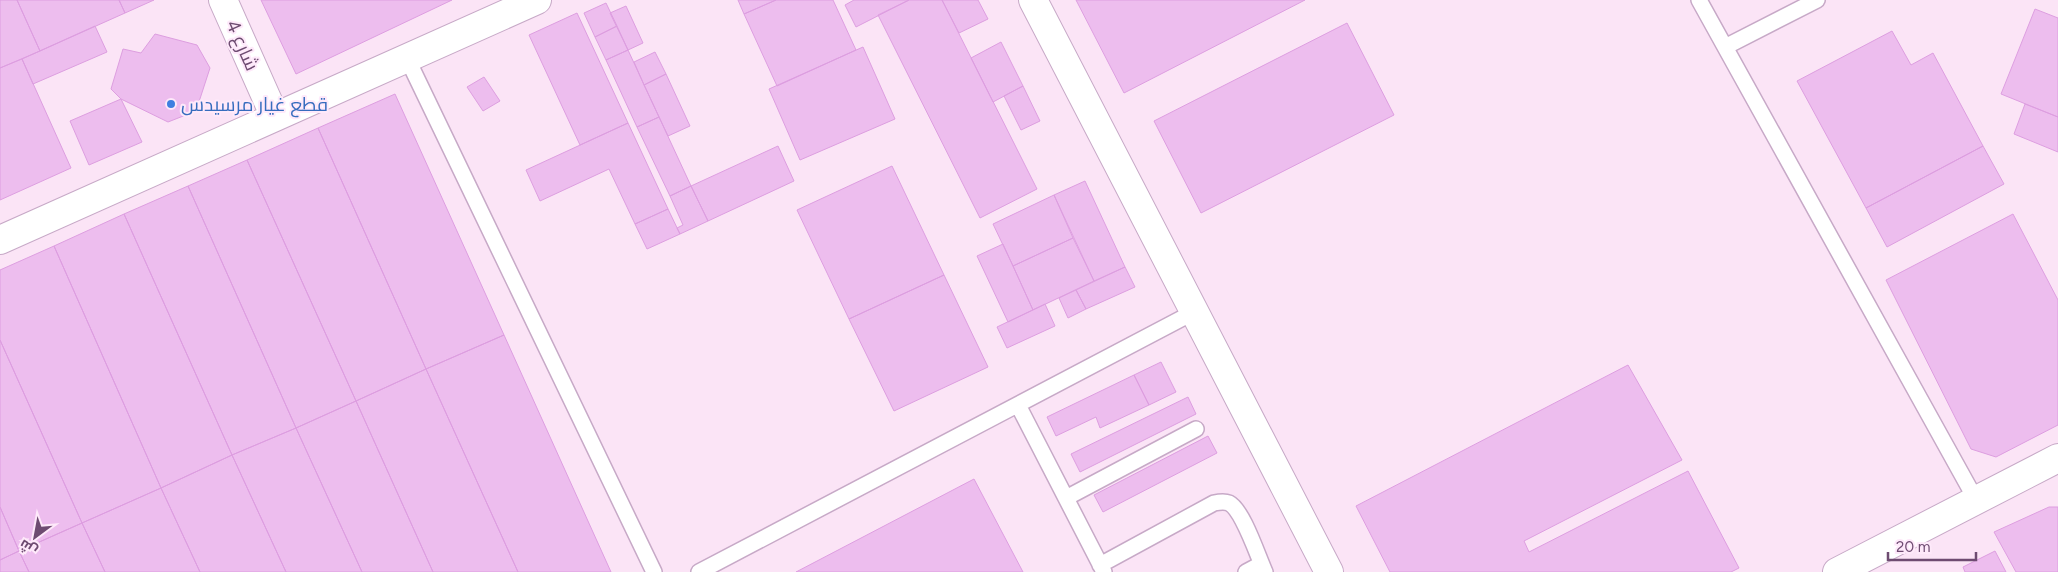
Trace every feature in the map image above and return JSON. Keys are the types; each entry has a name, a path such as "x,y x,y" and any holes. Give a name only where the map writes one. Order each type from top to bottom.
{"street":[{"name":"شارع 4","path":"223,0 275,116"},
{"path":"0,240 537,0"},
{"path":"1033,0 1329,572"},
{"path":"1837,572 2058,458"}],"lane":[{"path":"1699,0 1976,500"},
{"path":"1724,47 1817,0"},
{"path":"407,58 654,572"},
{"path":"699,572 1194,312"},
{"path":"1018,405 1102,569 1214,503 1221,501 1228,503 1239,513 1263,568 1246,572"},
{"path":"1066,498 1196,429"}],"building":[{"path":"0,0 17,0 40,51 0,68"},
{"path":"17,0 119,0 125,13 40,51"},
{"path":"119,0 154,0 125,13"},
{"path":"261,0 452,0 296,74"},
{"path":"738,0 776,0 744,14"},
{"path":"776,0 833,0 856,50 777,86 744,14"},
{"path":"854,0 909,0 856,27 845,5"},
{"path":"909,0 942,0 1037,189 980,218 878,15"},
{"path":"942,0 978,0 988,19 959,33"},
{"path":"1076,0 1305,0 1124,93"},
{"path":"606,3 617,26 595,37 584,13"},
{"path":"626,6 643,43 628,50 610,13"},
{"path":"2035,9 2058,18 2058,117 2001,94"},
{"path":"577,13 628,123 580,145 529,35"},
{"path":"1347,23 1394,115 1201,213 1154,121"},
{"path":"95,26 107,52 33,84 22,59"},
{"path":"617,26 628,50 606,60 595,37"},
{"path":"1892,31 1911,65 1933,53 1983,146 1866,208 1797,81"},
{"path":"155,34 197,45 210,68 196,111 168,122 121,99 111,89 123,49 141,53"},
{"path":"1001,42 1023,86 993,102 971,58"},
{"path":"863,47 895,119 800,160 769,89"},
{"path":"628,50 659,117 637,127 606,60"},
{"path":"655,52 666,74 644,85 634,62"},
{"path":"22,59 71,168 0,200 0,68"},
{"path":"666,74 690,126 668,136 644,85"},
{"path":"484,77 500,101 483,111 467,87"},
{"path":"1023,86 1040,121 1021,130 1004,96"},
{"path":"395,94 504,335 426,369 318,128"},
{"path":"121,99 142,142 89,165 70,121"},
{"path":"2025,104 2058,117 2058,152 2014,134"},
{"path":"659,117 691,186 670,196 637,127"},
{"path":"628,123 668,209 635,224 609,169 540,201 526,170"},
{"path":"318,128 426,369 356,401 247,160"},
{"path":"778,146 794,181 708,221 691,186"},
{"path":"1983,146 2004,184 1887,247 1866,208"},
{"path":"247,160 356,401 296,428 188,186"},
{"path":"892,166 944,275 849,319 797,210"},
{"path":"1085,181 1125,267 1094,281 1054,195"},
{"path":"188,186 296,428 232,455 124,214"},
{"path":"691,186 708,221 680,234 677,228 683,225 670,196"},
{"path":"1054,195 1073,238 1013,266 993,224"},
{"path":"668,209 680,234 647,249 635,224"},
{"path":"124,214 232,455 161,488 54,246"},
{"path":"2013,214 2058,300 2058,425 1996,457 1971,449 1886,280"},
{"path":"1073,238 1094,281 1033,310 1013,266"},
{"path":"1003,244 1033,310 1008,322 977,256"},
{"path":"54,246 161,488 82,523 0,340 0,270"},
{"path":"1125,267 1135,287 1086,309 1076,290"},
{"path":"944,275 988,367 894,411 849,319"},
{"path":"1076,290 1086,309 1068,318 1059,298"},
{"path":"1045,304 1055,326 1007,348 997,327"},
{"path":"504,335 611,572 518,572 426,369"},
{"path":"0,340 82,523 19,551 0,507"},
{"path":"1161,362 1176,392 1149,405 1134,375"},
{"path":"1628,365 1682,460 1524,541 1529,552 1688,471 1739,568 1731,572 1390,572 1356,506"},
{"path":"426,369 518,572 433,572 356,401"},
{"path":"1134,375 1149,405 1100,428 1096,417 1056,436 1047,417"},
{"path":"1188,397 1196,414 1080,472 1071,454"},
{"path":"356,401 433,572 362,572 296,428"},
{"path":"296,428 362,572 286,572 232,455"},
{"path":"1208,436 1217,453 1103,512 1094,495"},
{"path":"232,455 286,572 200,572 161,488"},
{"path":"974,479 1023,572 796,572"},
{"path":"161,488 200,572 105,572 82,523"},
{"path":"0,507 19,551 0,560"},
{"path":"2049,507 2058,507 2058,572 2016,572 1994,532"},
{"path":"82,523 105,572 29,572 19,551"},
{"path":"19,551 29,572 0,572 0,560"},
{"path":"1995,551 2006,572 1965,572 1963,567"}],"place":[{"name":"قطع غيار مرسيدس","path":"171,104"}]}
